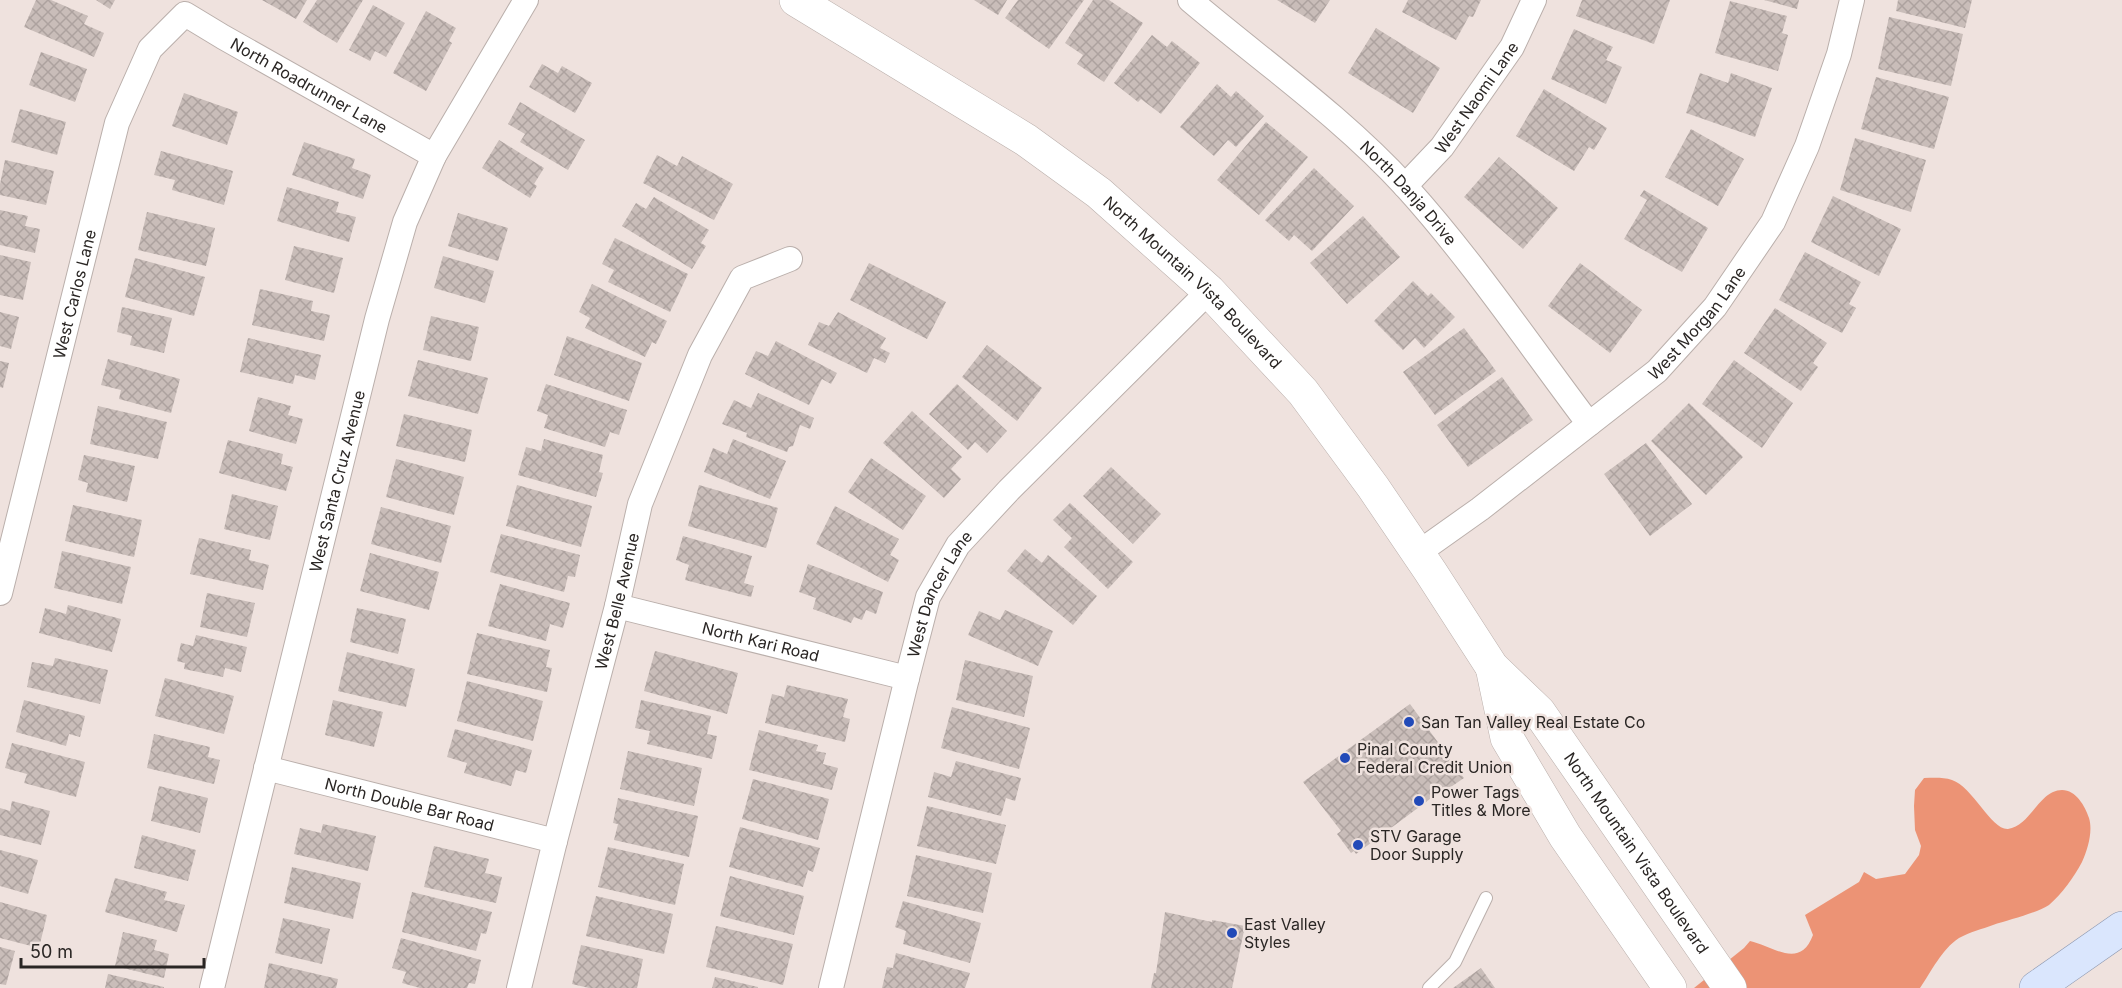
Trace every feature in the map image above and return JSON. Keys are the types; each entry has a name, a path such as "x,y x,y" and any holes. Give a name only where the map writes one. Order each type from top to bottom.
{"main road":[{"path":"2036,988 2122,928"}],"street":[{"name":"West Santa Cruz Avenue","path":"212,988 378,319 405,222 434,156 526,0"},
{"name":"North Danja Drive","path":"1190,0 1355,136 1405,186 1445,232 1589,424"},
{"name":"West Naomi Lane","path":"1405,186 1442,147 1512,47 1534,0"},
{"name":"West Morgan Lane","path":"1418,553 1480,509 1657,371 1715,307 1773,222 1807,146 1839,54 1852,0"},
{"name":"North Mountain Vista Boulevard","path":"813,4 1026,140 1099,193 1209,291 1303,392 1373,487 1492,668 1539,712 1730,988"},
{"name":"North Roadrunner Lane","path":"185,14 434,156"},
{"name":"West Carlos Lane","path":"0,592 117,123 150,49 185,14"},
{"name":"West Belle Avenue","path":"519,988 617,606 640,504 700,355 742,278 790,259"},
{"name":"West Dancer Lane","path":"831,988 928,597 958,546 1009,490 1209,291"},
{"name":"North Kari Road","path":"617,606 907,678"},
{"name":"North Mountain Vista Boulevard","path":"1492,668 1507,738 1565,836 1670,988"},
{"name":"North Double Bar Road","path":"266,768 555,841"}],"lane":[{"path":"1429,988 1455,962 1486,898"}],"shaded area":[{"path":"1924,778 1945,778 1960,784 1995,823 2008,829 2023,822 2047,796 2054,792 2062,790 2076,796 2087,813 2090,823 2089,840 2082,862 2059,896 2049,905 2030,914 1959,938 1942,954 1920,988 1694,988 1750,941 1785,953 1793,954 1801,951 1808,946 1813,935 1805,915 1859,882 1864,872 1876,879 1905,874 1919,855 1921,846 1915,830 1914,806 1915,790"}],"building":[{"path":"36,0 51,0 88,16 84,24 104,33 94,57 24,27"},
{"path":"96,0 115,0 110,9"},
{"path":"262,0 307,0 296,19"},
{"path":"317,0 363,0 337,43 303,22"},
{"path":"974,0 1007,0 998,15"},
{"path":"1018,0 1084,0 1049,49 1005,18"},
{"path":"1093,0 1109,0 1143,23 1104,82 1077,64 1083,55 1065,43"},
{"path":"1277,0 1330,0 1315,23"},
{"path":"1408,0 1481,0 1473,17 1469,16 1456,40 1402,12"},
{"path":"1582,0 1670,0 1654,44 1576,16"},
{"path":"1764,0 1799,0 1797,9"},
{"path":"1898,0 1972,0 1965,28 1896,11"},
{"path":"1730,1 1787,16 1782,33 1788,35 1778,71 1715,53"},
{"path":"373,5 405,23 386,57 375,51 370,61 349,50"},
{"path":"426,11 456,28 449,41 452,43 426,91 393,73"},
{"path":"1889,17 1963,34 1951,86 1878,69"},
{"path":"1376,28 1440,68 1413,113 1348,73"},
{"path":"1574,29 1613,47 1606,60 1622,67 1606,104 1551,79"},
{"path":"1152,35 1167,47 1172,41 1200,63 1161,114 1141,99 1138,102 1114,83"},
{"path":"41,52 87,69 75,102 29,85"},
{"path":"542,64 558,73 562,66 592,83 575,113 529,87"},
{"path":"1700,73 1728,83 1731,73 1772,88 1755,137 1686,113"},
{"path":"1876,77 1949,97 1934,149 1861,129"},
{"path":"1217,84 1231,97 1236,91 1264,116 1236,147 1228,140 1214,156 1180,127"},
{"path":"1544,89 1607,128 1594,150 1589,147 1574,171 1516,136"},
{"path":"184,93 238,112 227,145 172,126"},
{"path":"520,102 585,140 568,170 520,142 525,134 508,124"},
{"path":"20,109 66,122 57,155 11,142"},
{"path":"1266,122 1308,157 1259,215 1217,180"},
{"path":"1691,129 1744,159 1718,206 1665,177"},
{"path":"1855,138 1926,160 1911,212 1840,190"},
{"path":"499,140 544,168 534,184 537,186 530,198 482,168"},
{"path":"304,142 355,159 352,168 371,175 363,199 292,175"},
{"path":"161,151 233,171 224,205 172,190 175,180 154,175"},
{"path":"657,155 677,166 682,156 733,184 714,220 643,183"},
{"path":"1499,157 1558,208 1523,249 1464,197"},
{"path":"5,160 54,171 46,205 0,195"},
{"path":"1314,168 1354,206 1312,251 1294,235 1289,241 1265,220"},
{"path":"287,187 339,202 336,212 356,217 349,242 277,221"},
{"path":"1644,190 1708,228 1682,272 1624,239 1647,200 1640,196"},
{"path":"1833,196 1901,229 1879,276 1811,242"},
{"path":"654,197 709,230 701,243 706,246 692,269 622,226 636,203 646,209"},
{"path":"0,210 28,216 25,226 40,229 35,253 0,245"},
{"path":"147,212 215,228 206,266 138,250"},
{"path":"458,213 508,228 498,261 448,246"},
{"path":"1363,216 1400,257 1347,304 1310,263"},
{"path":"615,238 688,274 670,312 608,282 614,270 602,264"},
{"path":"294,246 343,258 334,293 285,280"},
{"path":"1805,252 1861,282 1849,304 1856,308 1842,333 1779,300"},
{"path":"0,255 31,262 23,300 0,295"},
{"path":"443,256 494,271 485,303 434,288"},
{"path":"135,258 205,277 194,316 125,297"},
{"path":"869,263 946,302 927,339 850,300"},
{"path":"1580,263 1642,310 1610,353 1548,306"},
{"path":"1413,281 1428,296 1431,293 1455,317 1424,348 1415,338 1403,350 1374,321"},
{"path":"592,284 667,321 656,344 652,342 645,357 585,328 590,318 579,312"},
{"path":"260,289 313,301 311,311 330,315 324,341 252,325"},
{"path":"122,307 172,318 164,353 130,345 132,336 117,332"},
{"path":"1775,308 1827,343 1813,363 1818,367 1801,391 1744,353"},
{"path":"0,312 19,317 11,349 0,346"},
{"path":"838,312 886,338 880,348 890,353 885,363 874,358 867,373 808,345 819,322 829,326"},
{"path":"431,316 479,327 471,361 423,350"},
{"path":"1464,328 1496,371 1435,415 1403,372"},
{"path":"567,336 642,363 629,401 554,375"},
{"path":"248,338 321,355 315,380 295,375 293,384 240,372"},
{"path":"776,341 837,373 831,384 822,379 809,405 745,374 756,351 768,356"},
{"path":"987,345 1042,388 1017,421 962,377"},
{"path":"108,359 180,379 171,413 119,399 121,390 101,385"},
{"path":"418,360 488,378 478,414 408,396"},
{"path":"1734,360 1793,403 1762,448 1702,404"},
{"path":"0,361 9,363 3,388 0,387"},
{"path":"1502,377 1533,420 1468,467 1437,425"},
{"path":"546,384 627,410 619,435 610,432 605,447 544,428 548,415 537,411"},
{"path":"957,384 1007,431 987,453 975,442 968,450 929,414"},
{"path":"758,393 814,418 810,429 800,425 793,446 789,447 787,452 746,437 747,433 722,424 734,400 751,408"},
{"path":"258,397 291,406 288,415 303,419 296,444 249,431"},
{"path":"1689,403 1743,457 1706,495 1651,441"},
{"path":"98,406 167,422 158,459 90,444"},
{"path":"912,411 962,457 951,469 961,479 944,498 883,443"},
{"path":"404,414 472,430 465,462 396,446"},
{"path":"544,439 603,455 599,472 603,473 596,497 518,475 526,447 541,451"},
{"path":"733,439 786,461 770,499 704,472 713,448 727,454"},
{"path":"228,440 283,454 281,464 293,467 286,491 219,473"},
{"path":"1646,443 1692,504 1650,536 1604,474"},
{"path":"84,455 135,466 127,502 86,492 88,483 78,480"},
{"path":"871,458 926,496 903,530 848,492"},
{"path":"396,459 464,477 454,515 386,497"},
{"path":"1111,467 1161,514 1133,544 1083,496"},
{"path":"517,485 592,506 581,547 506,526"},
{"path":"699,485 778,508 766,548 688,526"},
{"path":"232,494 278,506 270,540 224,529"},
{"path":"1070,503 1133,562 1108,589 1064,547 1072,538 1053,520"},
{"path":"73,505 142,520 134,557 65,541"},
{"path":"835,506 899,539 890,555 899,560 888,582 816,544"},
{"path":"381,507 451,526 441,563 371,544"},
{"path":"501,534 580,555 575,577 568,576 564,592 490,572"},
{"path":"683,536 752,556 744,583 754,586 751,597 685,580 689,565 676,560"},
{"path":"199,538 251,550 249,560 269,565 263,590 190,574"},
{"path":"1025,549 1042,563 1048,555 1097,596 1073,625 1007,571"},
{"path":"62,551 131,567 122,604 54,588"},
{"path":"370,553 439,572 429,610 360,591"},
{"path":"808,564 883,592 876,614 866,610 862,620 854,617 851,623 813,609 816,598 799,592"},
{"path":"500,584 570,603 563,628 550,624 546,641 488,626"},
{"path":"207,593 255,603 247,637 200,627"},
{"path":"68,605 121,619 112,652 39,633 45,608 66,614"},
{"path":"357,608 406,619 398,654 350,642"},
{"path":"1005,610 1053,631 1038,666 968,635 979,611 1000,620"},
{"path":"477,633 550,650 546,667 552,668 547,692 467,674"},
{"path":"196,635 247,647 241,672 225,668 223,677 184,669 185,663 177,661 181,643 193,646"},
{"path":"655,651 738,673 727,714 644,691"},
{"path":"347,652 415,669 406,707 338,691"},
{"path":"55,658 108,670 100,704 27,687 32,662 53,666"},
{"path":"965,660 1033,676 1024,717 956,700"},
{"path":"165,678 234,696 224,734 155,716"},
{"path":"467,681 543,701 533,741 457,721"},
{"path":"787,685 848,699 843,717 850,719 845,742 765,723 772,694 784,697"},
{"path":"24,700 85,716 80,737 69,734 66,746 16,732"},
{"path":"333,700 383,712 374,747 325,735"},
{"path":"641,700 711,716 707,734 717,736 712,759 647,744 650,731 635,728"},
{"path":"1410,704 1464,778 1439,795 1438,793 1356,854 1354,851 1351,853 1337,834 1341,831 1303,782"},
{"path":"952,707 1030,728 1019,769 941,748"},
{"path":"455,729 532,750 526,773 516,770 511,786 464,773 467,763 447,757"},
{"path":"759,730 818,745 816,751 826,753 823,764 838,768 832,790 749,770"},
{"path":"154,734 210,747 208,757 220,760 214,784 147,768"},
{"path":"12,743 85,762 76,797 24,783 27,774 5,768"},
{"path":"628,751 702,768 694,806 620,789"},
{"path":"956,761 1021,778 1015,801 1006,798 1001,816 928,797 934,772 951,777"},
{"path":"753,779 829,799 818,840 742,819"},
{"path":"159,786 208,798 200,833 151,821"},
{"path":"618,798 698,816 689,857 614,840 618,824 613,823"},
{"path":"12,801 50,811 41,845 0,835 0,808 10,811"},
{"path":"927,806 1006,825 996,864 917,846"},
{"path":"323,824 376,836 368,871 294,854 300,828 321,833"},
{"path":"740,827 820,848 813,872 808,870 803,887 729,867"},
{"path":"142,835 196,850 188,881 134,868"},
{"path":"434,846 489,859 485,873 502,877 496,903 424,887"},
{"path":"608,847 684,864 675,905 598,887"},
{"path":"0,850 38,860 28,894 0,886"},
{"path":"916,855 992,873 983,913 907,896"},
{"path":"292,867 361,883 353,919 284,903"},
{"path":"730,876 804,896 794,935 720,916"},
{"path":"115,878 167,892 164,900 185,905 177,932 105,912"},
{"path":"412,892 492,912 486,934 481,933 476,951 402,932"},
{"path":"596,896 673,914 664,954 586,936"},
{"path":"903,901 981,923 970,963 903,944 906,931 895,927"},
{"path":"0,902 47,915 39,948 0,938"},
{"path":"1165,912 1245,926 1232,988 1151,988 1154,973 1156,973"},
{"path":"283,918 330,929 322,964 275,953"},
{"path":"716,926 793,944 783,985 706,967"},
{"path":"123,932 157,940 154,950 169,954 164,978 115,966"},
{"path":"401,938 481,960 475,984 469,983 467,988 420,988 402,983 406,972 392,968"},
{"path":"581,945 643,959 637,988 589,988 572,984"},
{"path":"0,947 15,951 6,985 0,984"},
{"path":"896,953 970,973 965,988 882,988 887,967 893,968"},
{"path":"269,963 338,979 336,988 264,988"},
{"path":"1481,968 1495,988 1453,988"},
{"path":"108,974 164,987 164,988 105,988"},
{"path":"715,977 758,987 758,988 712,988"}],"place":[{"name":"San Tan Valley Real Estate Co","path":"1409,722"},
{"name":"Pinal County Federal Credit Union","path":"1345,758"},
{"name":"Power Tags Titles & More","path":"1419,801"},
{"name":"STV Garage Door Supply","path":"1358,845"},
{"name":"East Valley Styles","path":"1232,933"}]}
